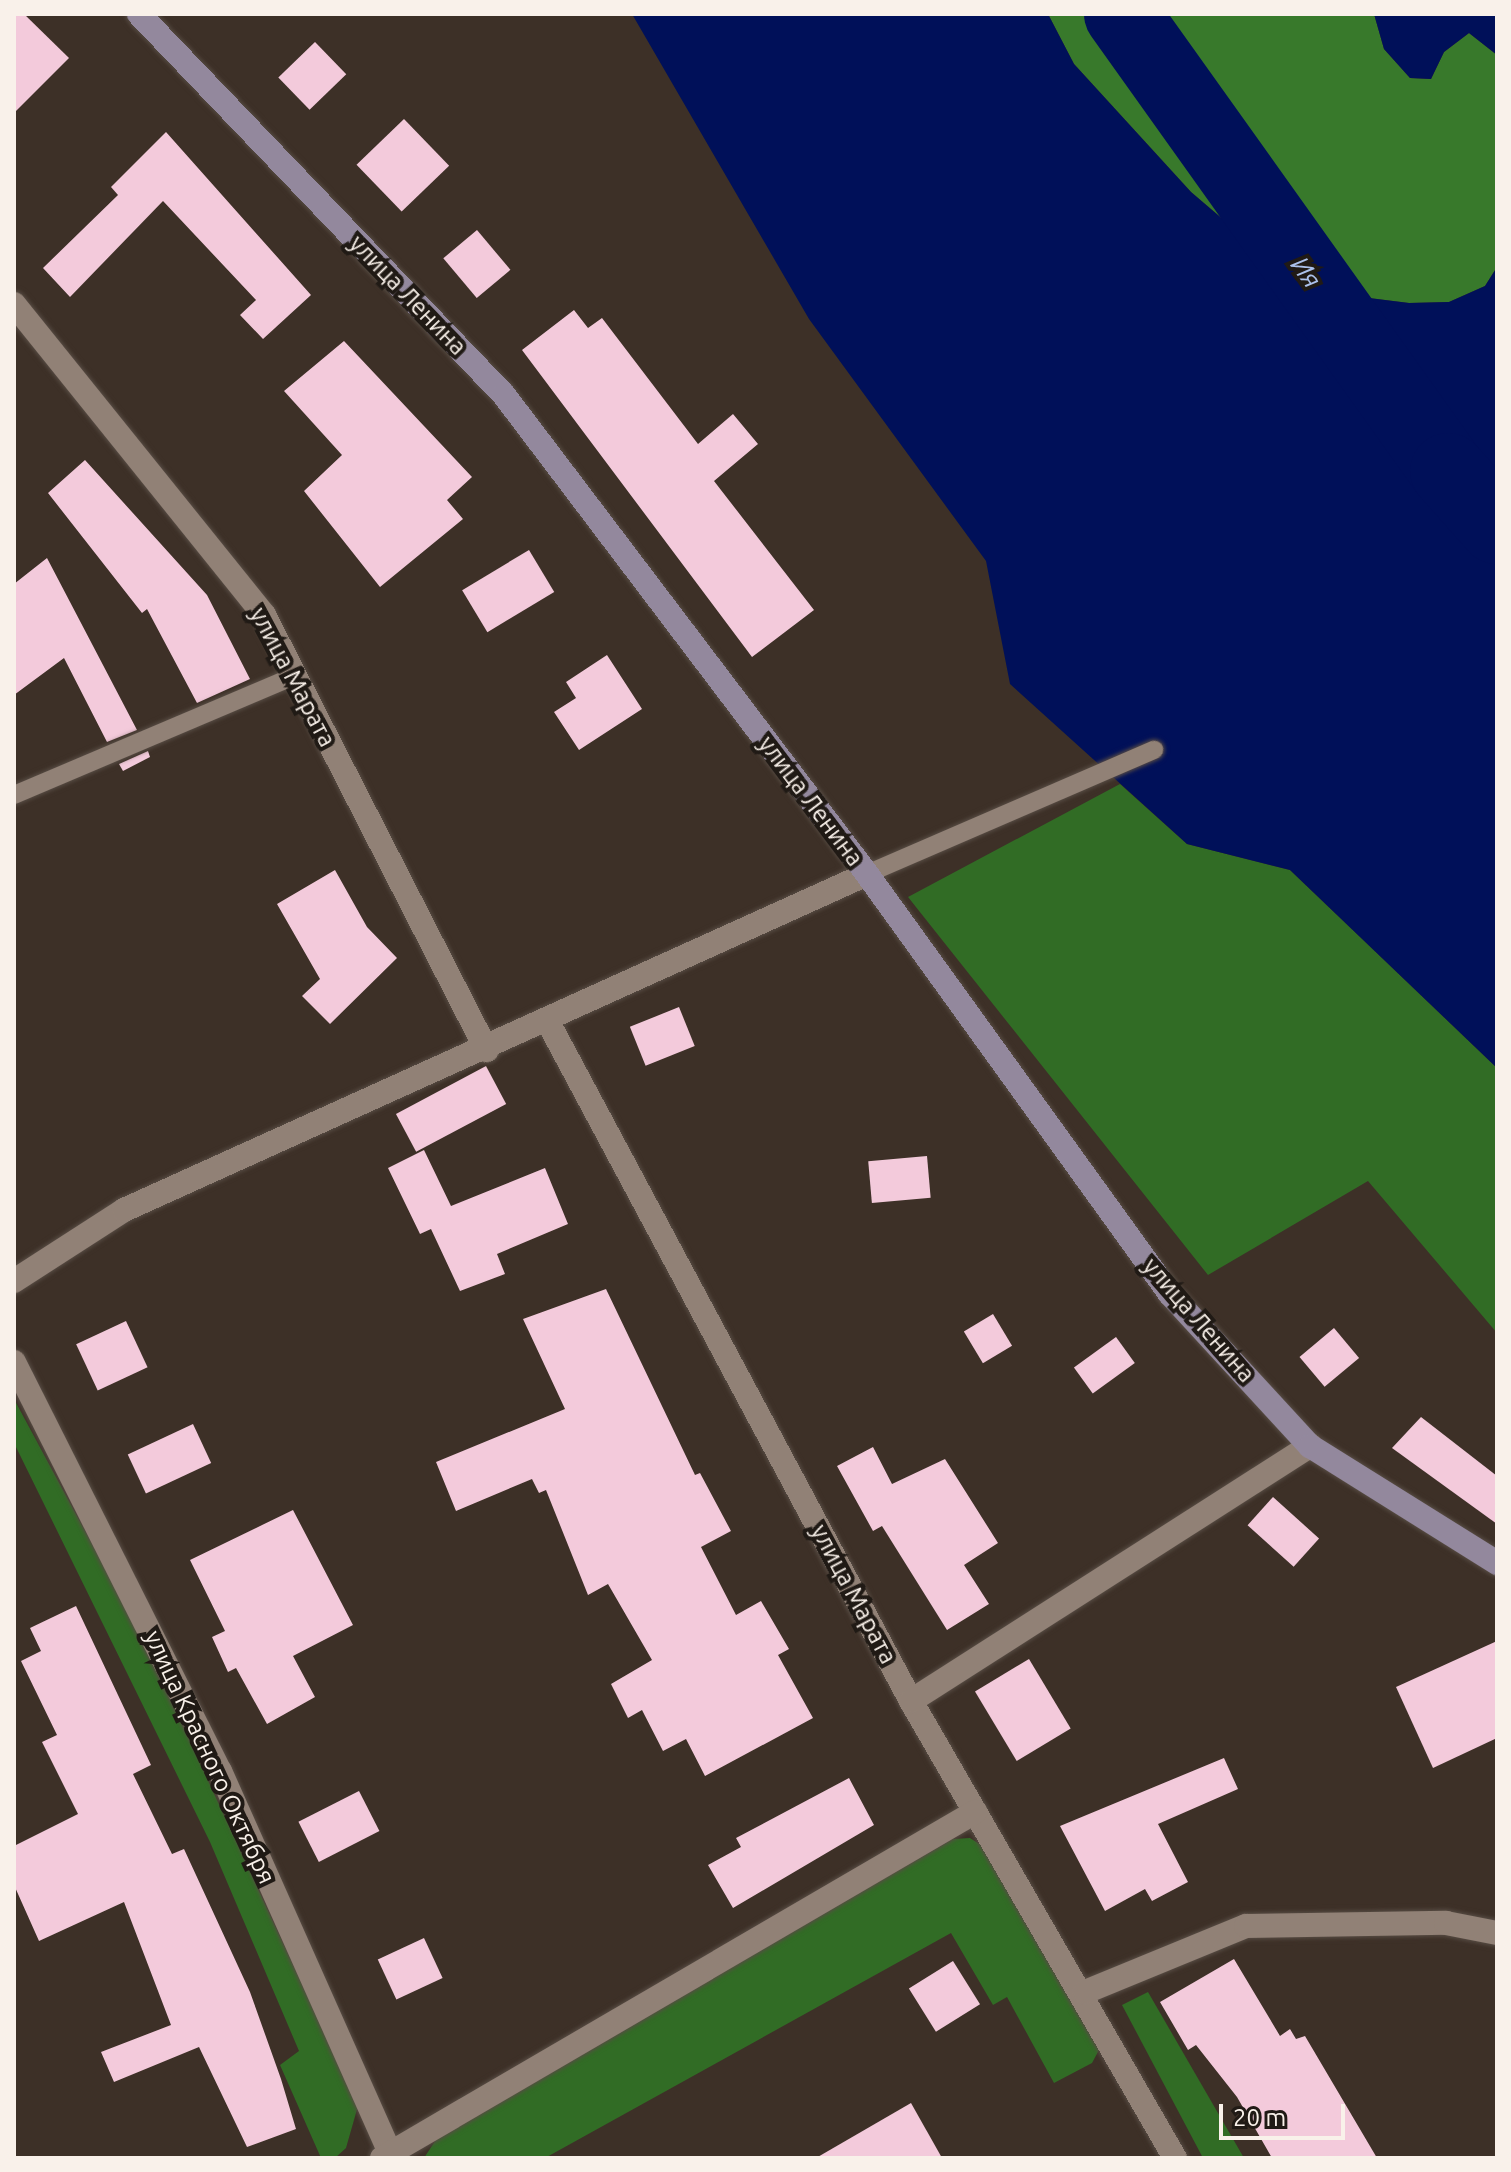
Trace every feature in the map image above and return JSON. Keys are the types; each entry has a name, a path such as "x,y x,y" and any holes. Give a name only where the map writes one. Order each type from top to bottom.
{"main road":[{"name":"улица Ленина","path":"139,14 504,395 867,874 1170,1294 1310,1446 1497,1563"}],"street":[{"name":"улица Марата","path":"14,304 264,615 487,1050"},
{"path":"14,1281 124,1210 487,1050 867,874"},
{"name":"улица Марата","path":"548,1022 911,1701 1085,1992 1175,2158"},
{"name":"улица Красного Октября","path":"14,1362 220,1771 388,2156"},
{"path":"911,1701 1310,1446"},
{"path":"388,2156 975,1812"},
{"path":"1085,1992 1246,1926 1446,1923 1497,1933"}],"lane":[{"path":"14,795 294,676"},
{"path":"867,874 1154,750"}],"green space":[{"path":"1048,14 1374,14 1384,49 1410,78 1431,79 1444,52 1469,33 1497,55 1497,267 1485,286 1449,302 1409,303 1345,295 1260,251 1191,192 1074,64"},
{"path":"1120,784 1187,844 1290,870 1497,1068 1497,1333 1368,1181 1208,1275 908,897"},
{"path":"14,1399 141,1635 358,2106 346,2148 335,2158 321,2158 280,2065 299,2051 210,1842 14,1443"},
{"path":"970,1838 981,1845 1099,2050 1092,2063 1054,2083 1007,1997 993,2005 951,1933 545,2158 424,2158 439,2135 953,1839"},
{"path":"1148,1992 1244,2158 1203,2158 1122,2005"}],"shaded area":[{"path":"632,14 1048,14 1074,64 1191,192 1260,251 1345,295 1409,303 1449,302 1485,286 1497,267 1497,1068 1290,870 1187,844 1010,684 986,561 809,319"},
{"path":"1374,14 1497,14 1497,55 1469,33 1444,52 1431,79 1410,78 1384,49"}],"building":[{"path":"14,14 24,14 69,58 14,113"},
{"path":"315,42 346,74 310,110 278,77"},
{"path":"404,119 449,166 402,212 357,165"},
{"path":"166,132 311,295 263,339 240,315 256,300 163,201 70,297 43,268 118,195 111,187"},
{"path":"477,230 510,270 477,298 443,258"},
{"path":"574,310 588,328 602,318 698,444 733,414 758,444 714,481 814,610 752,657 522,350"},
{"path":"344,341 472,477 447,500 463,519 380,587 304,491 342,455 284,391"},
{"path":"85,460 207,595 250,679 197,703 147,609 142,613 48,493"},
{"path":"529,550 554,592 487,632 462,590"},
{"path":"47,558 137,730 107,742 64,658 14,695 14,584"},
{"path":"607,655 642,709 579,750 554,712 576,698 566,682"},
{"path":"148,751 150,757 123,771 119,764"},
{"path":"335,870 367,927 397,958 330,1024 302,996 320,979 277,904"},
{"path":"679,1007 695,1046 646,1066 630,1027"},
{"path":"486,1066 506,1104 416,1152 396,1114"},
{"path":"424,1150 451,1206 545,1168 568,1224 497,1254 505,1274 460,1291 431,1229 420,1234 388,1168"},
{"path":"927,1156 931,1198 872,1203 868,1161"},
{"path":"606,1289 695,1475 700,1473 731,1531 701,1547 736,1615 761,1601 789,1649 778,1655 813,1718 705,1776 686,1739 663,1751 642,1710 628,1718 611,1684 652,1660 608,1584 588,1595 546,1490 539,1493 532,1479 456,1511 436,1462 565,1409 523,1319"},
{"path":"993,1314 1012,1346 983,1363 964,1332"},
{"path":"126,1321 148,1367 98,1390 76,1344"},
{"path":"1334,1328 1359,1358 1325,1387 1300,1357"},
{"path":"1116,1337 1135,1363 1093,1393 1074,1368"},
{"path":"1421,1417 1497,1476 1497,1524 1392,1448"},
{"path":"193,1424 211,1463 146,1493 128,1454"},
{"path":"873,1447 892,1484 945,1459 998,1543 964,1565 989,1604 947,1630 882,1526 873,1531 837,1466"},
{"path":"1273,1497 1319,1538 1294,1567 1248,1525"},
{"path":"293,1510 353,1625 293,1656 315,1697 267,1724 236,1668 228,1672 212,1637 225,1631 190,1560"},
{"path":"76,1606 151,1765 133,1774 172,1854 184,1849 250,1992 296,2129 247,2147 199,2047 114,2082 101,2052 171,2025 124,1902 39,1941 14,1885 14,1846 78,1814 42,1742 57,1735 21,1661 41,1651 30,1628"},
{"path":"1497,1641 1497,1738 1433,1768 1396,1687"},
{"path":"1029,1659 1071,1728 1017,1761 975,1691"},
{"path":"1224,1758 1238,1789 1158,1824 1188,1882 1152,1901 1145,1889 1105,1911 1060,1826"},
{"path":"849,1778 874,1825 733,1908 708,1865 741,1847 736,1838"},
{"path":"359,1791 379,1831 319,1862 298,1822"},
{"path":"424,1938 443,1978 396,1999 378,1960"},
{"path":"1234,1959 1280,2036 1290,2029 1296,2039 1305,2036 1377,2158 1272,2158 1237,2097 1196,2045 1188,2050 1160,2002"},
{"path":"953,1961 980,2004 936,2032 909,1989"},
{"path":"911,2103 942,2158 816,2158"}],"waterway":[{"name":"Ия","path":"1122,14 1448,471 1497,526"}]}
